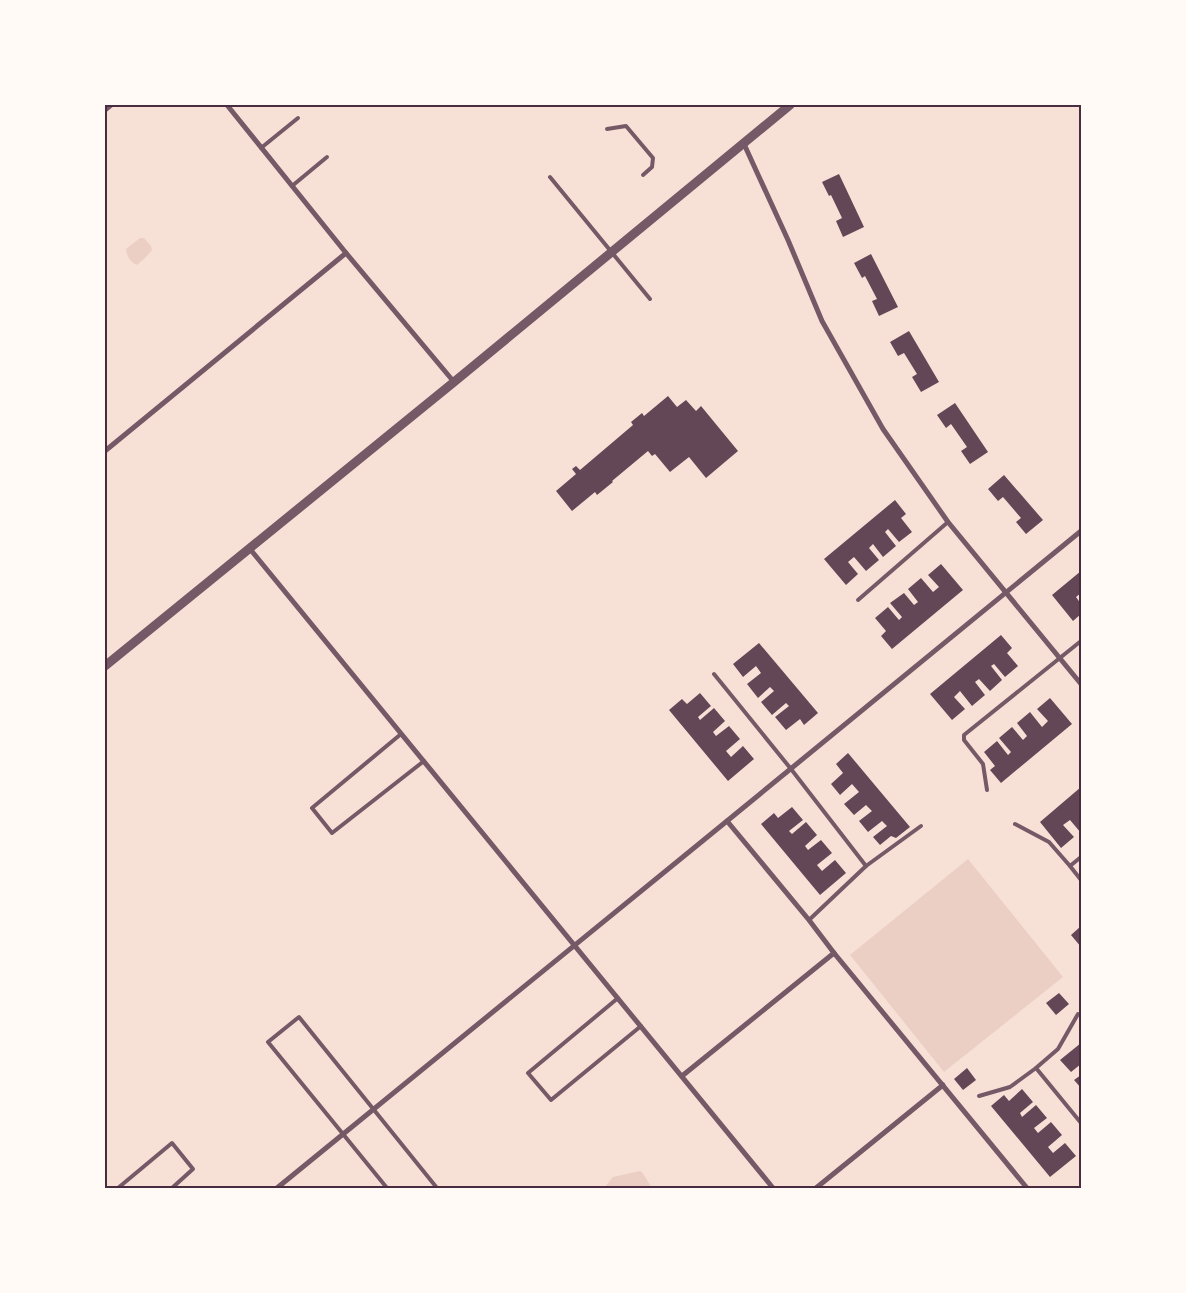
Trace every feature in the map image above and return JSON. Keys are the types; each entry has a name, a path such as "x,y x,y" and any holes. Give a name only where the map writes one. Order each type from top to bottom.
{"street":[{"path":"105,110 111,105"},
{"path":"226,105 454,382"},
{"path":"105,666 612,253 744,144 781,109 790,105"},
{"path":"744,144 788,240 822,321 883,429 948,522 1081,684"},
{"path":"105,451 346,253"},
{"path":"277,1188 1081,530"},
{"path":"250,549 773,1188"},
{"path":"727,821 1027,1188"},
{"path":"682,1076 834,953"},
{"path":"816,1188 943,1085"}],"lane":[{"path":"261,148 298,118"},
{"path":"608,129 626,126 653,158 652,167 643,175"},
{"path":"292,186 327,157"},
{"path":"550,177 650,299"},
{"path":"858,600 948,522"},
{"path":"987,790 983,764 964,740 964,735 1081,641"},
{"path":"714,674 866,866"},
{"path":"401,734 312,808 332,833 424,761"},
{"path":"1016,824 1049,842 1081,880"},
{"path":"809,920 866,866 921,826"},
{"path":"1070,866 1081,858"},
{"path":"618,998 528,1073 550,1100 641,1026"},
{"path":"978,1096 1010,1087 1036,1068 1058,1049 1078,1014"},
{"path":"387,1188 268,1042 299,1017 438,1188"},
{"path":"1036,1068 1081,1123"},
{"path":"118,1188 172,1143 193,1169 172,1188"}],"shaded area":[{"path":"140,238 144,238 152,250 137,265 129,258 126,249"},
{"path":"968,859 1063,977 944,1072 850,955"},
{"path":"640,1171 652,1188 604,1188 613,1177"}],"building":[{"path":"839,174 864,227 843,237 836,221 842,218 831,195 829,196 822,182"},
{"path":"871,254 898,307 879,316 872,301 877,299 865,276 862,278 854,263"},
{"path":"909,331 939,382 921,392 912,377 917,374 904,353 898,356 890,342"},
{"path":"668,396 677,407 686,400 696,411 701,406 738,451 706,478 689,457 670,472 655,454 652,456 648,451 597,495 595,492 572,511 556,491 576,474 572,469 576,466 580,470 633,425 631,422 642,413 644,416"},
{"path":"955,403 988,452 970,464 961,451 967,447 951,424 946,428 937,415"},
{"path":"1004,475 1043,520 1026,534 1016,522 1021,518 1003,497 998,501 988,489"},
{"path":"895,500 906,514 901,518 912,532 899,542 888,529 885,532 896,546 883,557 873,544 869,548 879,560 866,571 854,557 848,562 858,574 846,585 824,559"},
{"path":"941,564 963,590 892,649 881,636 886,631 875,618 888,607 899,620 902,617 890,603 904,593 914,605 918,602 908,589 921,578 933,592 939,587 928,575"},
{"path":"1081,571 1081,593 1076,597 1081,604 1081,614 1073,621 1052,595"},
{"path":"1001,635 1012,648 1007,653 1018,666 1005,677 994,664 991,666 1002,680 990,691 979,679 975,682 985,695 972,706 960,691 954,697 965,709 952,720 930,694"},
{"path":"759,643 818,713 804,725 800,719 786,730 775,717 789,706 786,703 772,715 761,702 774,691 770,687 758,698 747,684 761,673 756,666 743,677 733,664"},
{"path":"700,693 711,706 698,717 700,720 714,708 725,721 713,732 716,736 729,726 740,739 726,751 731,757 743,746 754,759 728,781 669,710 682,699 687,704"},
{"path":"1050,698 1072,724 1001,783 990,770 995,766 984,752 997,741 1008,755 1011,752 999,738 1012,727 1023,740 1027,736 1017,723 1030,712 1042,727 1048,721 1037,709"},
{"path":"848,753 910,827 896,838 891,836 880,845 873,837 887,826 882,821 868,832 859,821 872,811 866,805 854,815 844,804 859,792 852,784 840,795 831,784 843,773 836,764"},
{"path":"1081,787 1081,833 1070,820 1063,825 1074,837 1061,848 1040,822"},
{"path":"792,807 803,820 789,831 792,834 806,822 817,835 805,846 808,850 821,840 832,853 817,865 822,871 835,860 846,873 820,895 761,824 774,813 778,818"},
{"path":"1081,926 1081,947 1071,935"},
{"path":"1059,993 1069,1004 1056,1015 1046,1003"},
{"path":"1081,1043 1081,1064 1071,1072 1060,1060"},
{"path":"967,1068 976,1080 963,1090 954,1079"},
{"path":"1081,1075 1081,1088 1074,1080"},
{"path":"1022,1089 1033,1102 1020,1113 1022,1117 1036,1105 1047,1118 1034,1128 1038,1133 1051,1122 1062,1135 1048,1147 1053,1153 1065,1143 1076,1156 1050,1177 991,1106 1004,1095 1009,1101"}]}
